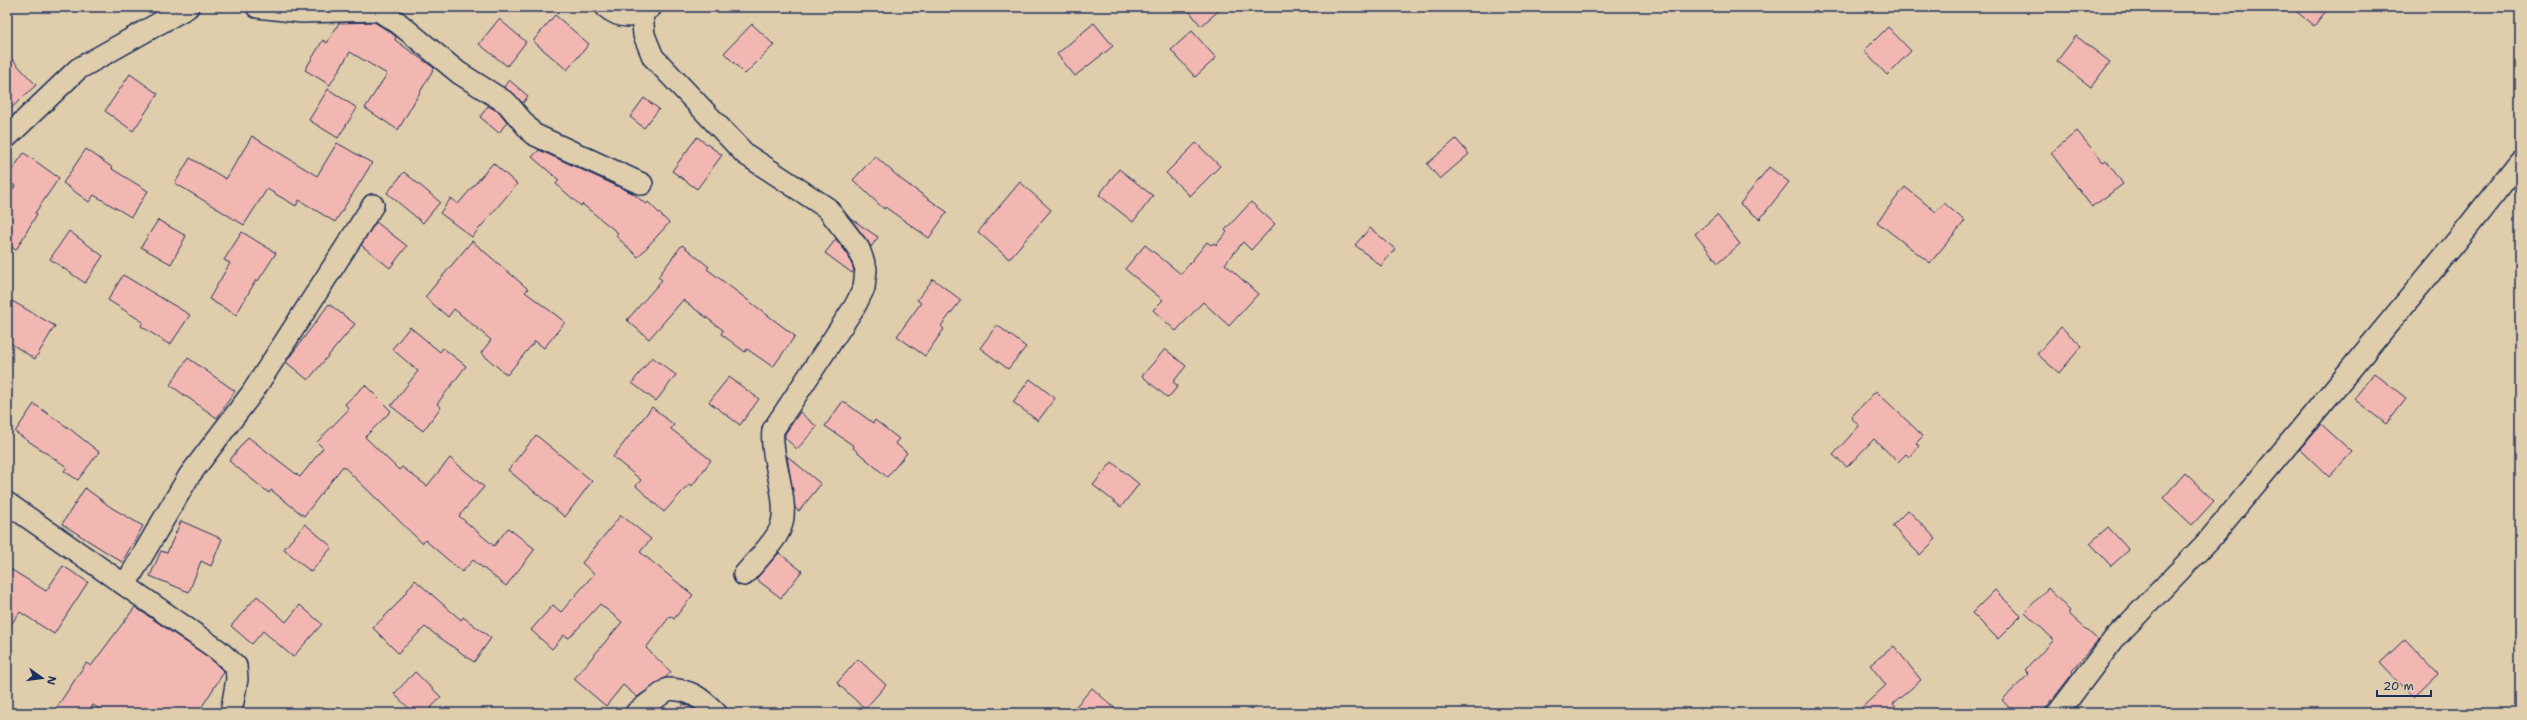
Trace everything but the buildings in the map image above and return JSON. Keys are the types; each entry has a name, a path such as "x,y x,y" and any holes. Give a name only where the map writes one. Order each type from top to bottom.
{"street":[{"path":"7,137 78,70 188,7"},
{"path":"257,7 302,12 378,10 397,22 459,73 507,102 533,134 642,184"},
{"path":"606,7 625,17 646,10 644,35 652,57 745,154 827,208 859,248 866,269 864,288 855,306 773,430 772,444 784,506 778,534 744,575"},
{"path":"2058,713 2114,639 2209,540 2456,242 2520,161"},
{"path":"125,585 189,476 252,393 373,205"},
{"path":"7,503 218,650 236,666 237,679 231,713"},
{"path":"636,713 668,688 684,690 700,698 716,713"}]}
